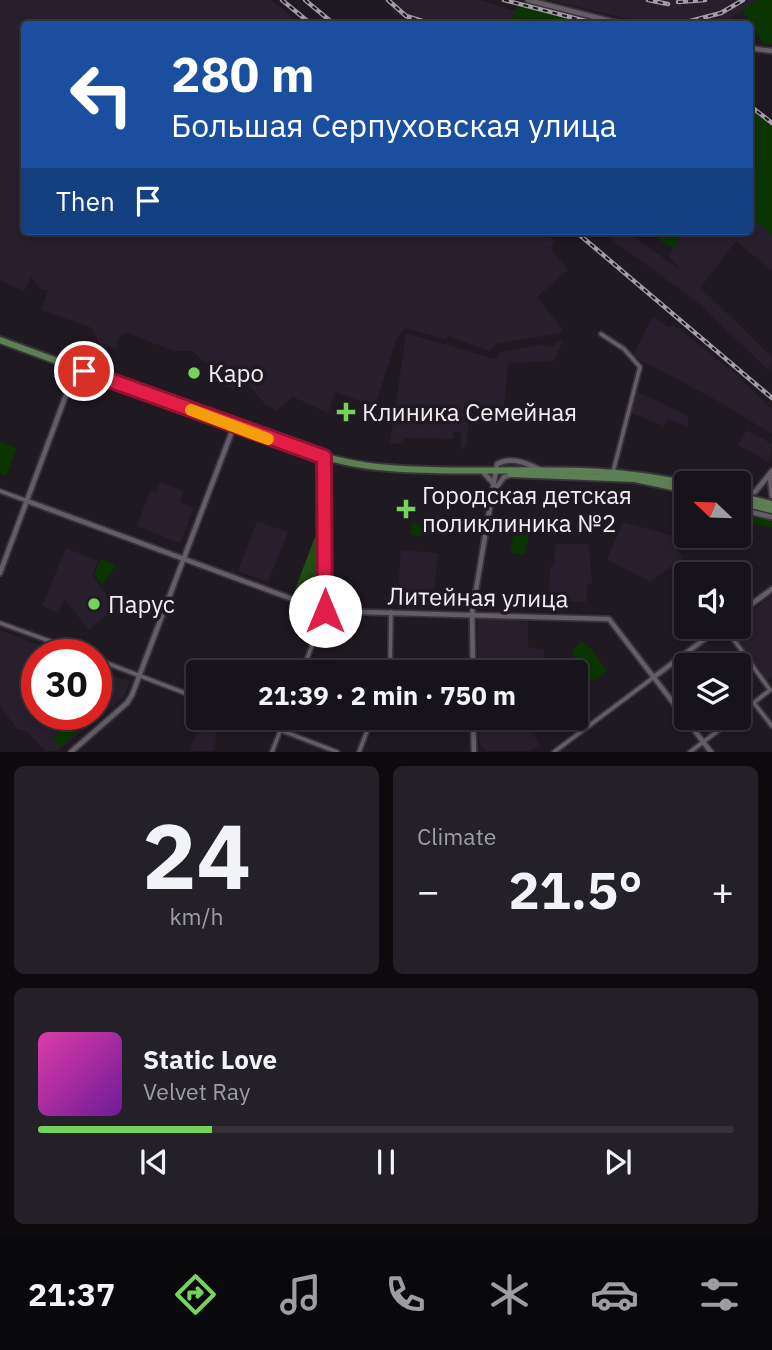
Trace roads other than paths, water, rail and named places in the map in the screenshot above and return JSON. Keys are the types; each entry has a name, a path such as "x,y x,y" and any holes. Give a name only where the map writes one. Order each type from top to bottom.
{"main road":[{"path":"0,341 324,457 374,467 613,472 674,482"},
{"path":"497,471 635,479 674,487"},
{"path":"751,498 772,504"},
{"path":"751,505 772,510"}],"street":[{"path":"528,0 610,21"},
{"path":"753,49 772,51"},
{"path":"601,334 624,349 640,367 613,472"},
{"path":"0,573 76,368"},
{"path":"71,751 127,703 234,426"},
{"path":"307,660 325,611 324,457"},
{"path":"482,471 490,477 496,488"},
{"path":"472,660 472,614 497,471"},
{"path":"751,493 755,492 771,472"},
{"path":"771,472 769,488 772,496"},
{"path":"496,488 504,477 514,474"},
{"name":"Литейная улица","path":"0,491 325,611 609,620 711,751"},
{"path":"751,512 772,517"},
{"path":"751,604 772,589"},
{"path":"390,660 391,612"},
{"path":"0,623 44,639"},
{"path":"554,751 705,639"},
{"path":"733,639 771,690 751,705"},
{"path":"112,665 186,693"},
{"path":"754,703 772,726"},
{"path":"272,751 280,730 337,751"},
{"path":"359,751 367,730"},
{"path":"473,730 474,751"},
{"path":"690,751 718,730"},
{"path":"474,743 480,751"}],"railway":[{"path":"282,0 307,21"},
{"path":"305,0 330,21"},
{"path":"388,0 406,16 422,21"},
{"path":"504,0 585,21"},
{"path":"648,0 668,4"},
{"path":"678,2 705,0"},
{"path":"690,21 721,13 743,0"},
{"path":"753,108 772,123"},
{"path":"580,235 772,398"}],"place":[{"name":"Каро","path":"194,373"},
{"name":"Клиника Семейная","path":"346,412"},
{"name":"Городская детская поликлиника №2","path":"406,509"},
{"name":"Парус","path":"94,604"}]}
